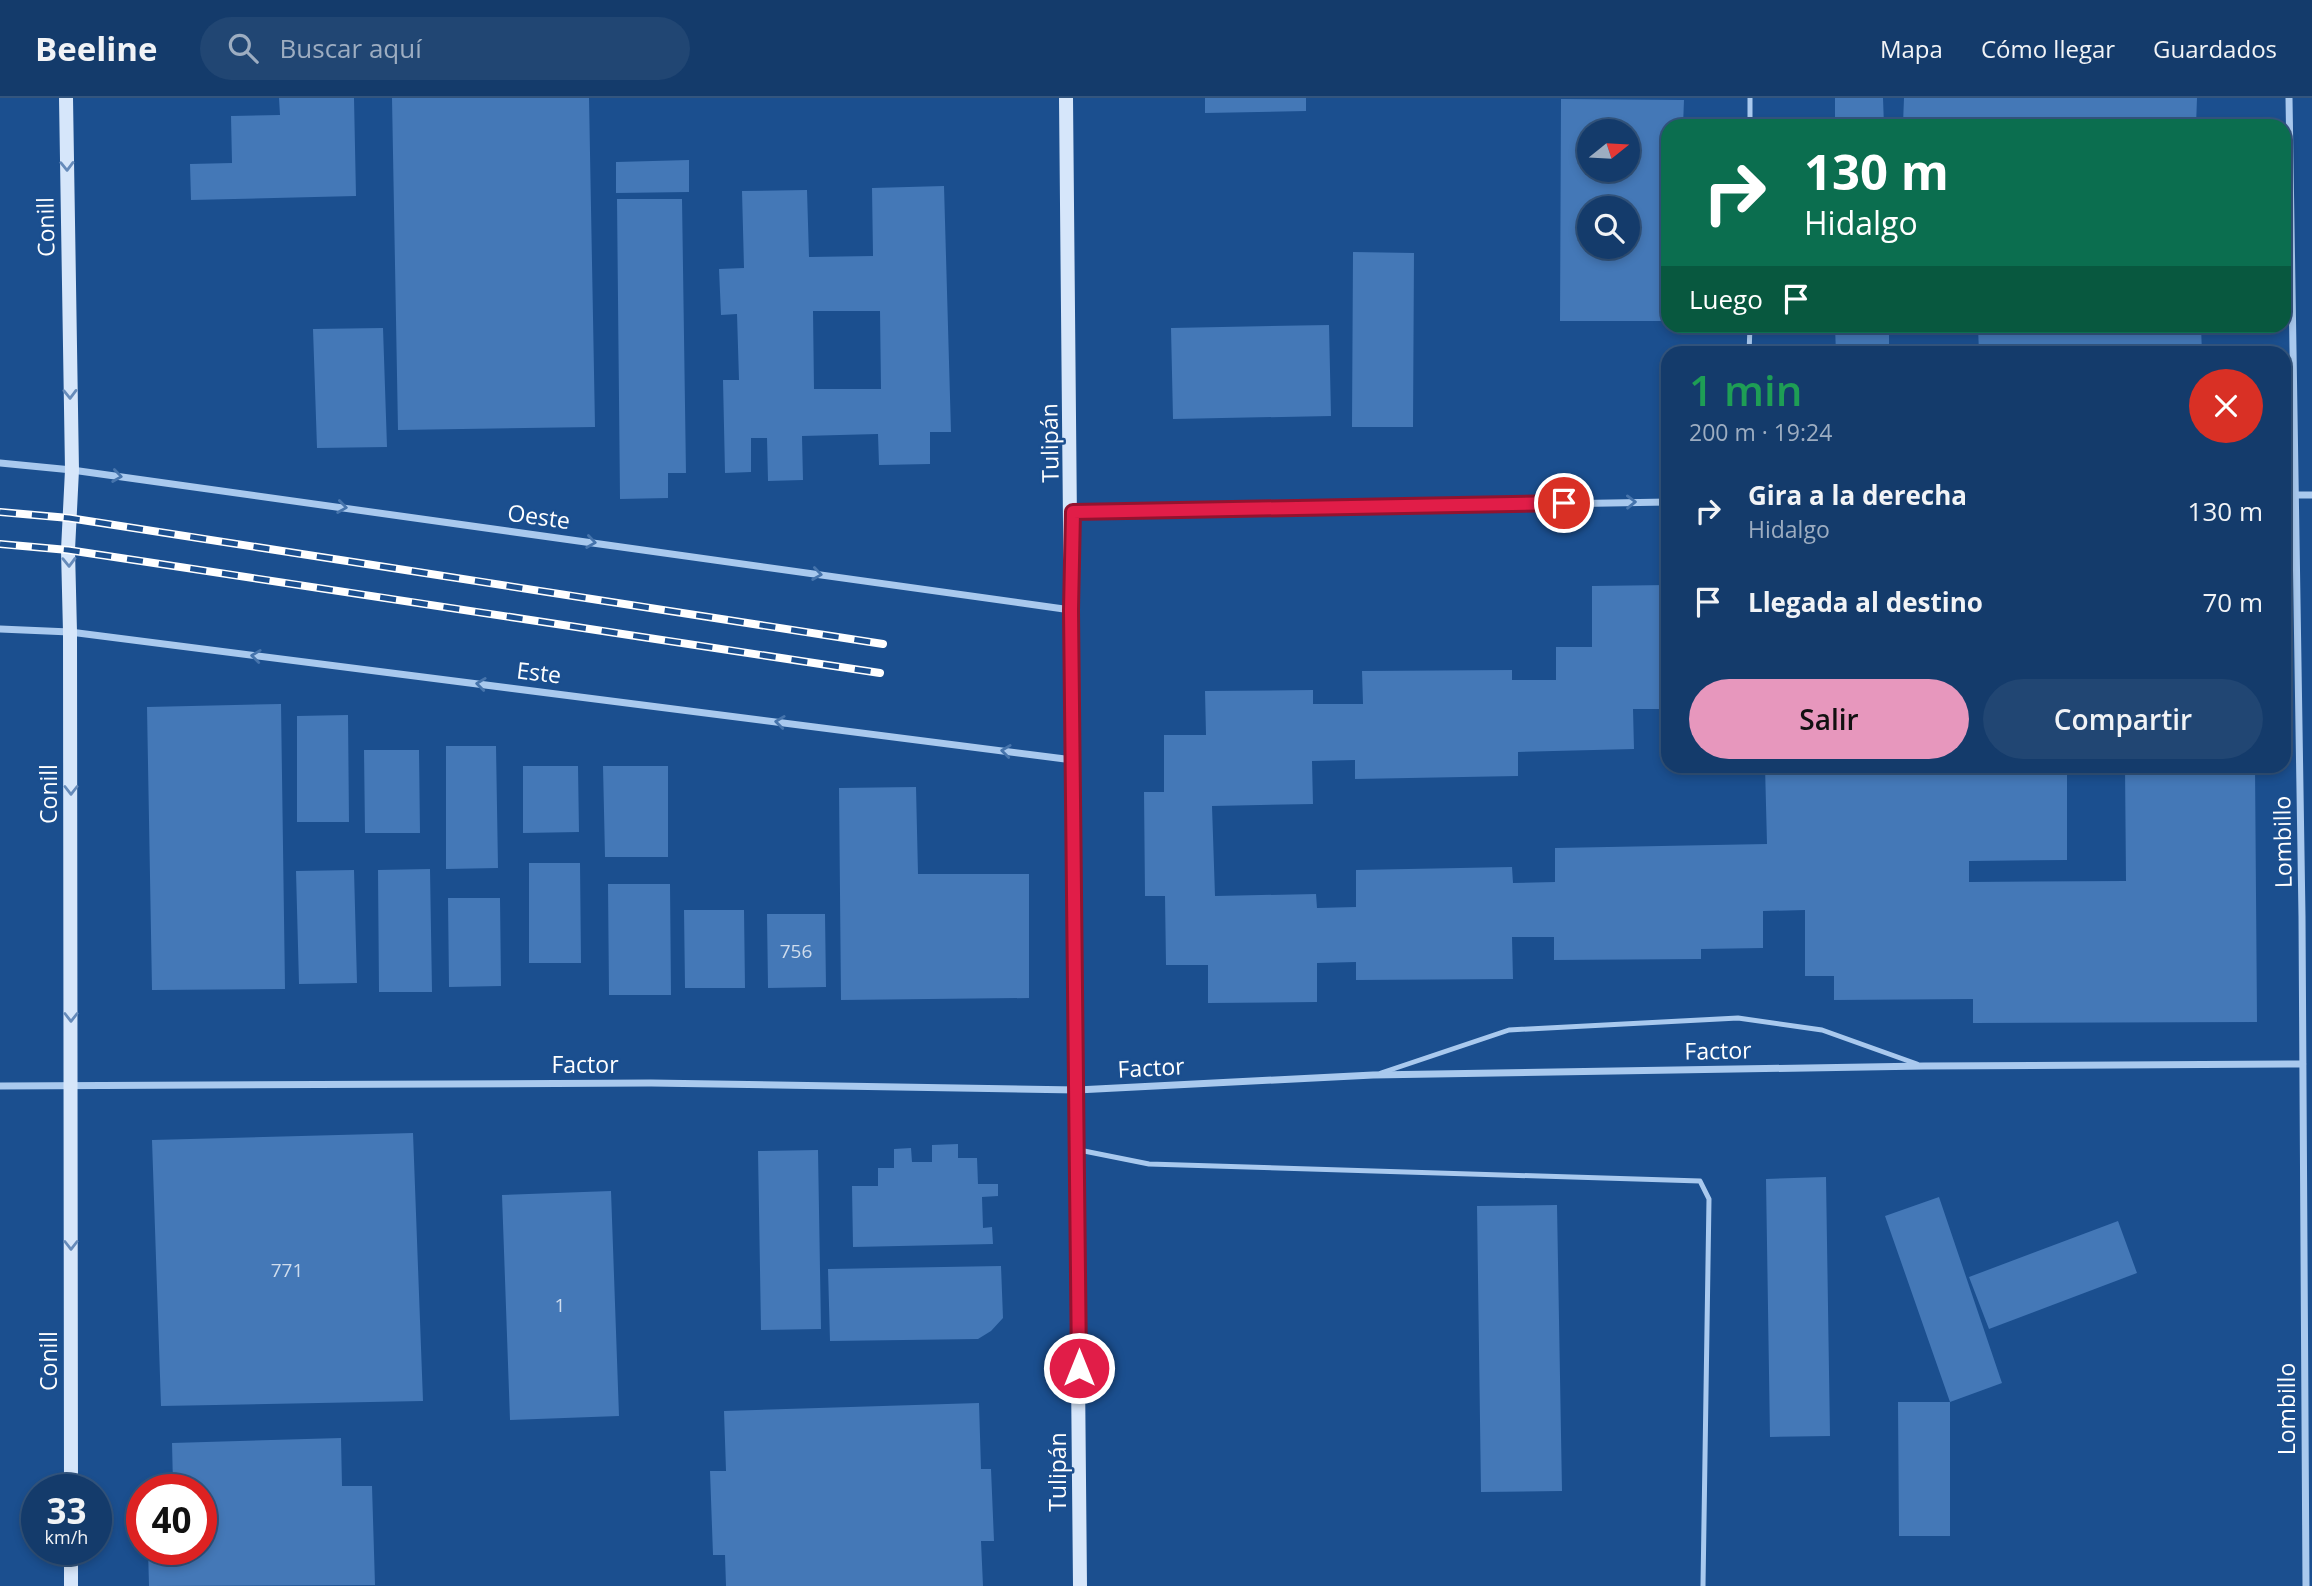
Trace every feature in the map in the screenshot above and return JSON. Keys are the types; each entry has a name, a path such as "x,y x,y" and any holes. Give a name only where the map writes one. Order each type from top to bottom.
{"street":[{"name":"Conill","path":"66,98 72,470 68,550 71,632 71,1474"},
{"name":"Tulipán","path":"1066,98 1073,512 1071,610 1079,1150 1080,1586"},
{"name":"Lombillo","path":"2289,98 2289,119"},
{"name":"Lombillo","path":"2291,211 2303,1064 2306,1586"},
{"name":"Oeste","path":"0,463 72,470 1071,610"},
{"path":"2291,495 2312,495"},
{"path":"1073,512 1661,502"},
{"name":"Este","path":"0,629 71,632 1073,760"},
{"name":"Factor","path":"0,1086 650,1083 1077,1090 1373,1075 1924,1066 2303,1064"},
{"path":"71,1565 71,1586"}],"lane":[{"path":"1750,98 1750,119"},
{"path":"1373,1075 1509,1030 1738,1018 1822,1030 1924,1066"},
{"path":"1079,1150 1149,1164 1700,1181 1709,1199 1703,1586"}],"building":[{"path":"279,98 354,98 356,196 191,200 190,164 232,163 231,116 280,115"},
{"path":"392,98 589,98 595,427 398,430"},
{"path":"1205,98 1306,98 1306,111 1205,113"},
{"path":"1835,98 1883,98 1884,119 1835,119"},
{"path":"1904,98 2197,98 2196,119 1903,119"},
{"path":"1561,99 1684,100 1683,119 1661,119 1661,321 1560,321"},
{"path":"689,160 689,192 616,193 616,162"},
{"path":"944,186 951,432 930,432 930,464 879,465 878,434 802,436 803,480 768,481 767,438 751,438 751,472 725,473 723,380 739,380 737,314 721,315 719,269 744,268 742,191 807,190 809,257 873,256 872,188","holes":["813,311 880,311 881,389 814,389"]},
{"path":"617,199 682,199 686,473 668,473 668,498 620,499"},
{"path":"1353,252 1414,253 1413,427 1352,427"},
{"path":"1329,325 1331,416 1173,419 1171,328"},
{"path":"383,328 387,447 317,448 313,329"},
{"path":"1835,333 1889,333 1889,346 1836,346"},
{"path":"1978,333 2201,333 2202,346 1979,346"},
{"path":"1661,585 1661,709 1633,709 1634,749 1518,752 1518,776 1355,779 1355,760 1312,761 1313,804 1212,806 1215,896 1316,894 1317,908 1356,907 1356,870 1512,867 1513,883 1555,882 1555,848 1767,844 1765,773 2067,773 2067,860 1969,861 1969,882 2126,881 2125,773 2255,773 2257,1022 1973,1023 1973,999 1834,1000 1834,976 1805,976 1805,910 1763,911 1763,948 1701,949 1701,959 1554,960 1554,937 1512,937 1513,979 1356,980 1356,962 1317,963 1317,1002 1208,1003 1208,965 1166,965 1165,896 1145,896 1144,792 1164,792 1164,735 1206,735 1205,691 1313,690 1313,704 1363,704 1362,671 1512,670 1512,680 1556,680 1556,647 1592,647 1592,586"},
{"path":"281,704 285,989 152,990 147,707"},
{"path":"348,715 349,822 297,822 297,716"},
{"path":"446,746 496,746 498,868 446,869"},
{"path":"364,750 419,750 420,833 365,833"},
{"path":"523,766 578,766 579,832 523,833"},
{"path":"603,766 668,766 668,857 605,857"},
{"path":"916,787 918,874 1029,874 1029,998 841,1000 839,788"},
{"path":"529,863 580,863 581,963 529,963"},
{"path":"430,869 432,992 379,992 378,870"},
{"path":"354,870 357,983 299,984 296,871"},
{"path":"608,884 670,884 671,995 609,995"},
{"path":"448,898 500,898 501,986 449,987"},
{"path":"684,910 744,910 745,988 685,988"},
{"path":"767,914 825,914 826,987 768,988"},
{"path":"413,1133 423,1401 161,1406 152,1140"},
{"path":"958,1144 958,1158 977,1158 978,1184 998,1184 998,1196 982,1197 983,1228 992,1227 993,1244 853,1247 852,1186 878,1186 878,1168 894,1168 894,1149 911,1148 912,1162 932,1162 932,1145"},
{"path":"818,1150 821,1329 761,1330 758,1151"},
{"path":"1826,1177 1830,1436 1770,1437 1766,1179"},
{"path":"611,1191 619,1416 510,1420 502,1195"},
{"path":"1939,1197 2002,1383 1950,1402 1885,1216"},
{"path":"1557,1205 1562,1491 1481,1492 1477,1206"},
{"path":"2118,1221 2137,1273 1989,1329 1969,1277"},
{"path":"1001,1266 1003,1318 991,1331 978,1339 830,1341 828,1269"},
{"path":"1898,1402 1950,1402 1950,1536 1899,1536"},
{"path":"979,1403 981,1469 991,1469 994,1541 981,1541 983,1586 726,1586 725,1555 713,1555 710,1471 726,1471 724,1411"},
{"path":"341,1438 342,1486 372,1486 375,1585 149,1586 148,1565 217,1565 217,1474 173,1474 172,1443"}],"railway":[{"path":"0,512 69,518 883,644"},
{"path":"0,544 68,550 880,673"}],"route":[{"path":"1079,1368 1079,1150 1071,610 1073,512 1564,503"}]}
